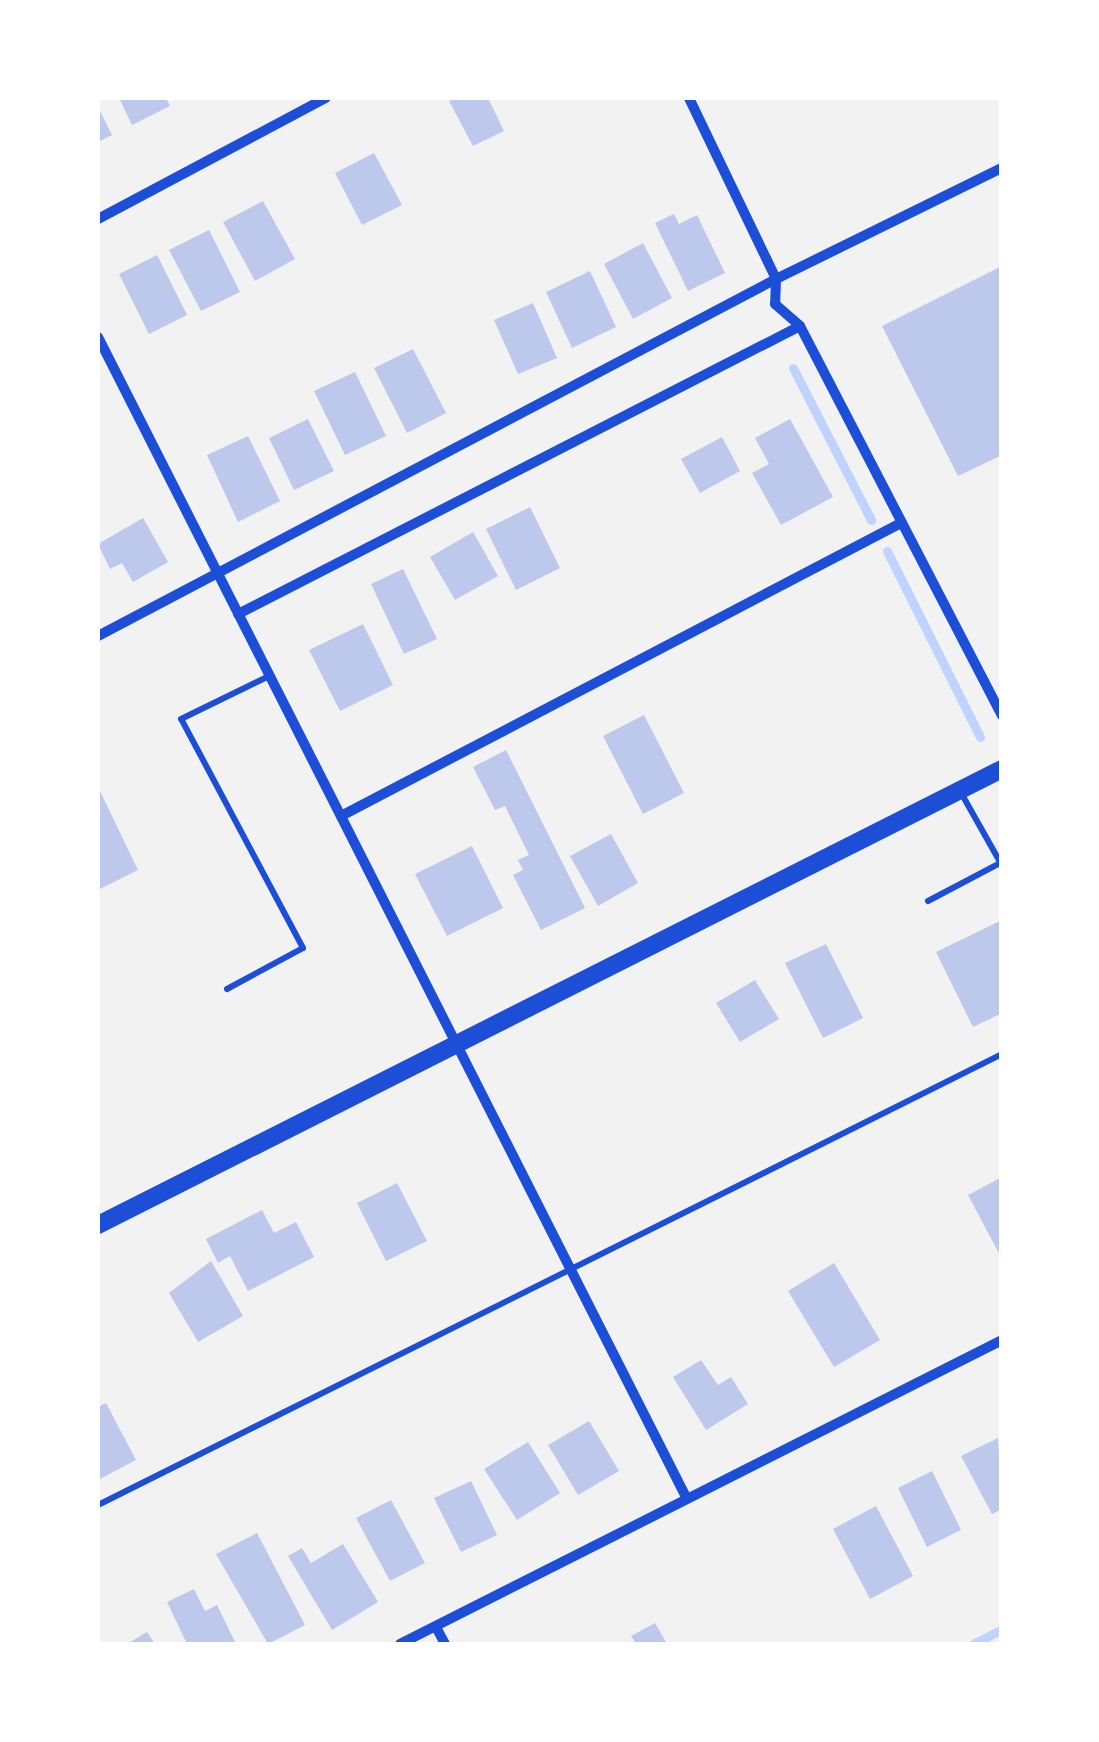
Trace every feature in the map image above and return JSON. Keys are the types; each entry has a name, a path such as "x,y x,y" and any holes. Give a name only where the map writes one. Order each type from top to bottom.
{"street":[{"path":"98,219 326,98"},
{"path":"689,98 776,279 775,304 800,326 1002,716"},
{"path":"98,636 776,279 1002,168"},
{"path":"238,614 800,326"},
{"path":"98,337 454,1047 685,1495"},
{"path":"341,816 901,524"},
{"path":"98,1225 1002,769"},
{"path":"400,1644 685,1495 1002,1340"},
{"path":"436,1627 445,1644"}],"lane":[{"path":"227,990 303,948 181,719 270,676"},
{"path":"928,900 1001,862 960,790"},
{"path":"98,1505 572,1274 1002,1054"}],"building":[{"path":"119,98 166,98 170,106 132,125"},
{"path":"488,98 504,131 473,146 449,101"},
{"path":"98,107 112,135 98,142"},
{"path":"374,153 402,205 362,225 335,173"},
{"path":"263,201 295,259 255,281 223,222"},
{"path":"674,214 679,224 697,215 725,273 688,291 655,223"},
{"path":"209,230 240,292 201,311 169,250"},
{"path":"643,243 672,298 633,319 604,264"},
{"path":"157,255 187,315 149,334 119,274"},
{"path":"1002,266 1002,455 958,476 882,326"},
{"path":"590,271 616,327 572,348 546,292"},
{"path":"533,303 557,358 518,374 494,320"},
{"path":"413,349 446,413 407,433 374,368"},
{"path":"355,372 386,436 345,455 314,391"},
{"path":"308,419 334,471 294,490 269,438"},
{"path":"790,419 833,497 781,525 752,473 769,464 755,438"},
{"path":"248,436 280,501 238,522 207,455"},
{"path":"722,437 740,471 700,493 681,459"},
{"path":"530,507 560,568 516,590 486,529"},
{"path":"143,518 168,562 133,582 122,563 110,569 98,544"},
{"path":"473,532 498,576 455,600 430,557"},
{"path":"403,569 437,639 404,654 371,584"},
{"path":"363,624 393,685 340,711 309,650"},
{"path":"644,715 684,793 643,814 603,736"},
{"path":"506,750 585,908 541,930 513,875 523,870 518,860 529,855 505,806 495,810 473,767"},
{"path":"98,787 138,870 98,890"},
{"path":"611,834 638,883 598,906 570,856"},
{"path":"472,846 503,908 447,936 415,874"},
{"path":"1002,920 1002,1013 973,1027 936,952"},
{"path":"826,944 863,1018 823,1038 785,963"},
{"path":"755,980 779,1019 740,1042 716,1003"},
{"path":"1002,1177 1002,1259 968,1195"},
{"path":"397,1183 427,1241 386,1261 357,1203"},
{"path":"262,1210 274,1233 296,1222 314,1257 248,1291 230,1256 218,1263 206,1239"},
{"path":"211,1261 243,1316 198,1342 169,1293"},
{"path":"834,1263 880,1340 834,1367 788,1291"},
{"path":"701,1360 718,1385 731,1377 748,1404 706,1430 673,1377"},
{"path":"106,1403 136,1460 98,1480 98,1407"},
{"path":"589,1421 619,1471 578,1495 548,1445"},
{"path":"998,1438 1002,1509 992,1514 961,1456"},
{"path":"528,1442 560,1493 517,1520 484,1469"},
{"path":"932,1471 961,1530 927,1547 898,1488"},
{"path":"471,1481 497,1535 461,1552 434,1498"},
{"path":"391,1500 425,1563 390,1581 356,1518"},
{"path":"876,1506 913,1576 870,1599 833,1529"},
{"path":"257,1533 305,1625 268,1644 216,1554"},
{"path":"343,1544 378,1602 332,1630 288,1556 302,1548 311,1563"},
{"path":"194,1589 205,1611 217,1605 236,1644 187,1644 167,1602"},
{"path":"655,1623 667,1644 636,1644 631,1636"},
{"path":"147,1632 155,1644 127,1644"}],"waterway":[{"path":"793,368 871,520"},
{"path":"887,551 980,737"},
{"path":"973,1644 1002,1629"}]}
